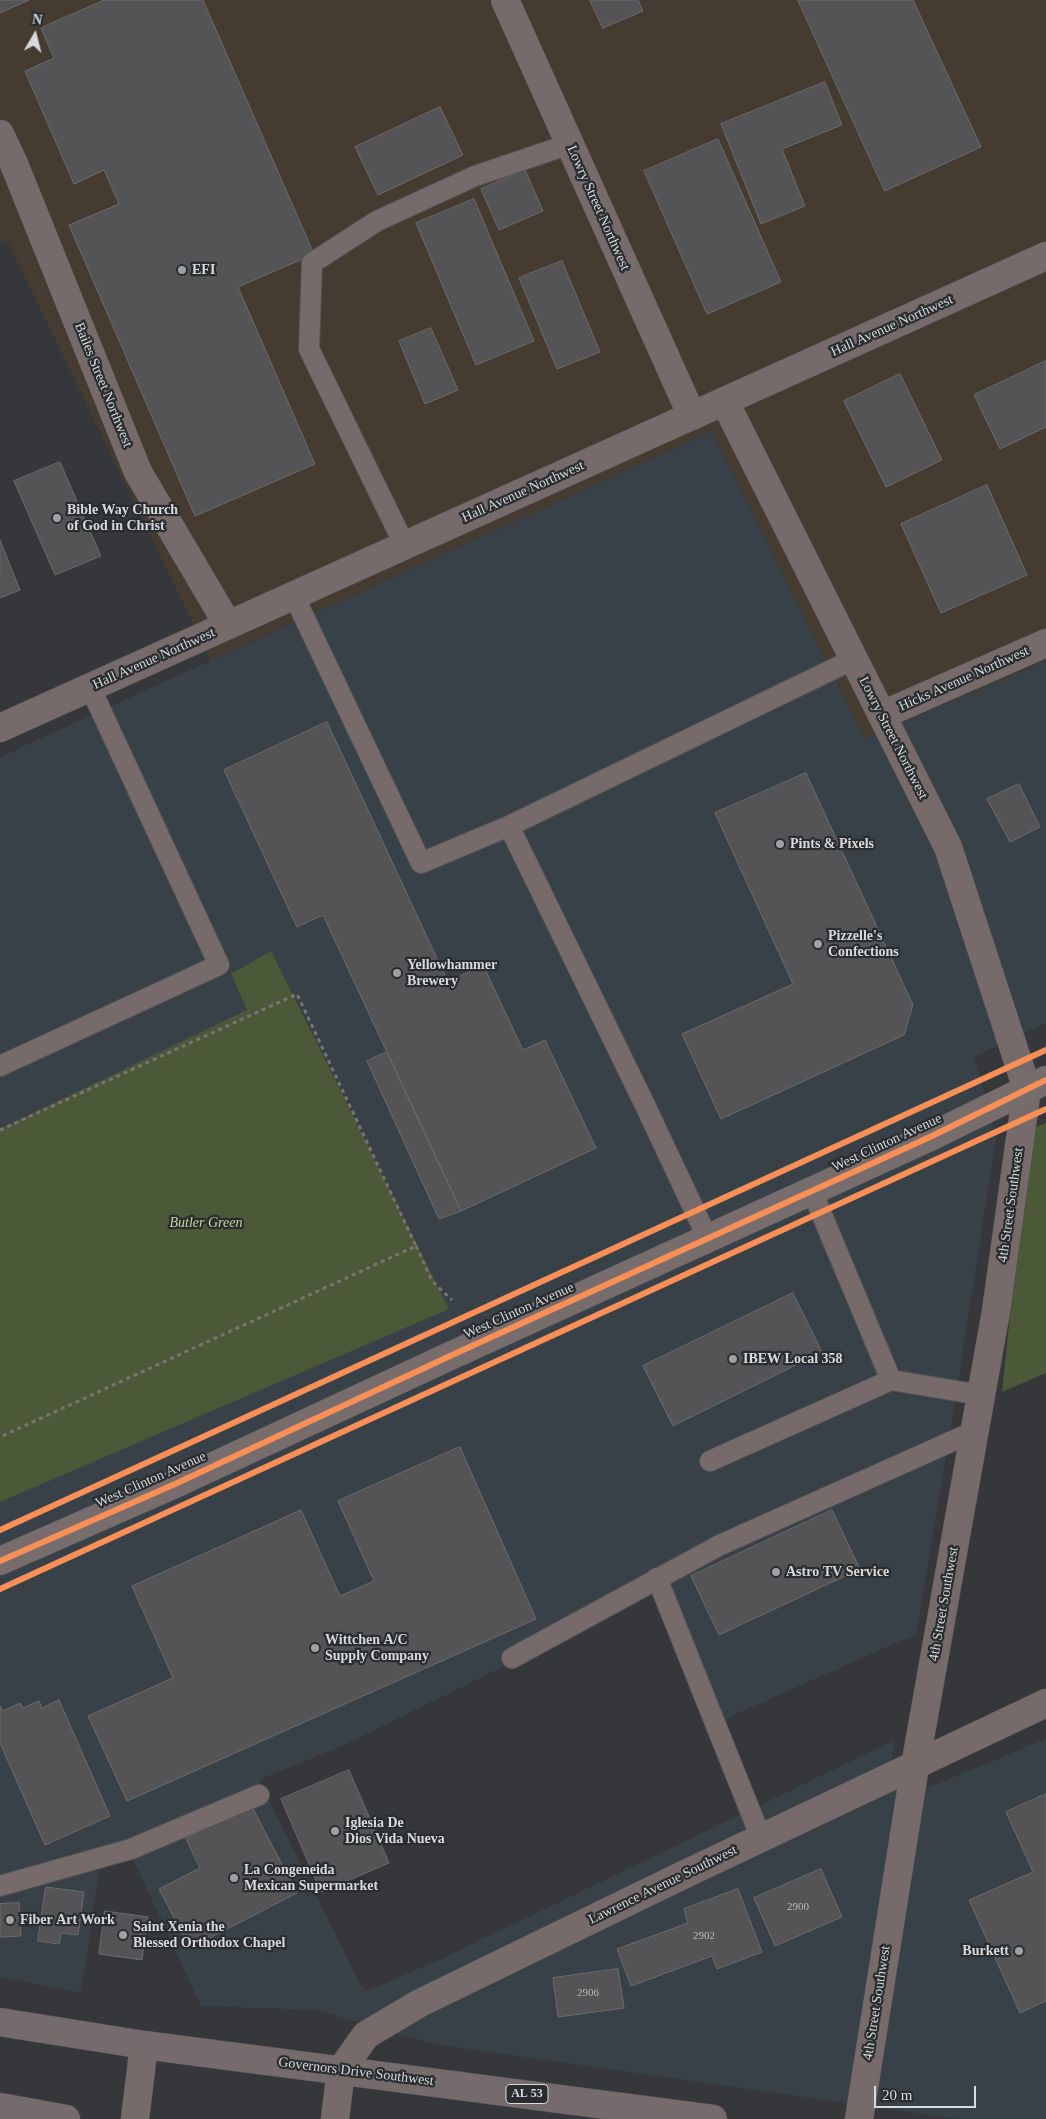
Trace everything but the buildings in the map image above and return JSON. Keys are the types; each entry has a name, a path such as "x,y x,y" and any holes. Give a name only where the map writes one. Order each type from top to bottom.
{"main road":[{"name":"Governors Drive Southwest","path":"0,2022 144,2045 713,2119"},
{"path":"0,2107 66,2119"}],"street":[{"name":"Lowry Street Northwest","path":"505,0 692,416"},
{"name":"Bailes Street Northwest","path":"0,134 14,164 138,472 228,625"},
{"name":"Hall Avenue Northwest","path":"0,728 1046,256"},
{"name":"Lowry Street Northwest","path":"724,402 948,848 1037,1084"},
{"name":"Hicks Avenue Northwest","path":"882,715 1046,643"},
{"name":"West Clinton Avenue","path":"0,1562 175,1484 450,1356 930,1138 1037,1084"},
{"name":"4th Street Southwest","path":"859,2119 915,1766 1037,1084"},
{"name":"Lawrence Avenue Southwest","path":"335,2119 341,2070 366,2035 420,2004 761,1838 1046,1703"},
{"path":"135,2119 144,2045"}],"lane":[{"path":"405,546 309,349 312,263 378,220 475,176 570,144"},
{"path":"294,596 421,863 509,826 854,659"},
{"path":"0,1066 220,965 90,687"},
{"path":"509,826 708,1239"},
{"path":"812,1191 891,1380"},
{"path":"710,1461 891,1380 981,1395"},
{"path":"512,1658 720,1545 974,1431"},
{"path":"658,1578 761,1838"},
{"path":"0,1886 131,1850 259,1795"}],"path":[{"path":"0,1130 297,994 432,1281 452,1300"},
{"path":"0,1437 416,1246"}],"shaded area":[{"path":"0,0 1046,0 1046,661 865,738 712,431 211,660 7,240 0,243"},
{"path":"712,431 865,738 1046,661 1046,1023 973,1057 978,1068 996,1139 951,1427 916,1634 716,1723 659,1590 344,1745 259,1780 361,1986 367,1991 437,1961 895,1740 888,1783 927,1788 1046,1739 1046,2119 958,2119 433,2044 317,2010 201,2006 126,1844 102,1851 81,1993 0,1977 0,757"}],"green space":[{"name":"Butler Green","path":"271,951 449,1309 0,1502 0,1129 247,1010 231,974"},
{"path":"1046,1123 1046,1373 1002,1392 1029,1130"}],"cycle path":[{"path":"0,1530 1046,1050"},
{"path":"0,1561 175,1484 930,1137 1046,1080"},
{"path":"0,1589 1046,1109"}],"place":[{"name":"EFI","path":"182,270"},
{"name":"Bible Way Church of God in Christ","path":"57,518"},
{"name":"Pints & Pixels","path":"780,844"},
{"name":"Pizzelle's Confections","path":"818,944"},
{"name":"Yellowhammer Brewery","path":"397,973"},
{"name":"IBEW Local 358","path":"733,1359"},
{"name":"Astro TV Service","path":"776,1572"},
{"name":"Wittchen A/C Supply Company","path":"315,1648"},
{"name":"Iglesia De Dios Vida Nueva","path":"335,1831"},
{"name":"La Congeneida Mexican Supermarket","path":"234,1878"},
{"name":"Fiber Art Work","path":"10,1920"},
{"name":"Saint Xenia the Blessed Orthodox Chapel","path":"123,1935"},
{"name":"Burkett","path":"1019,1951"}]}
